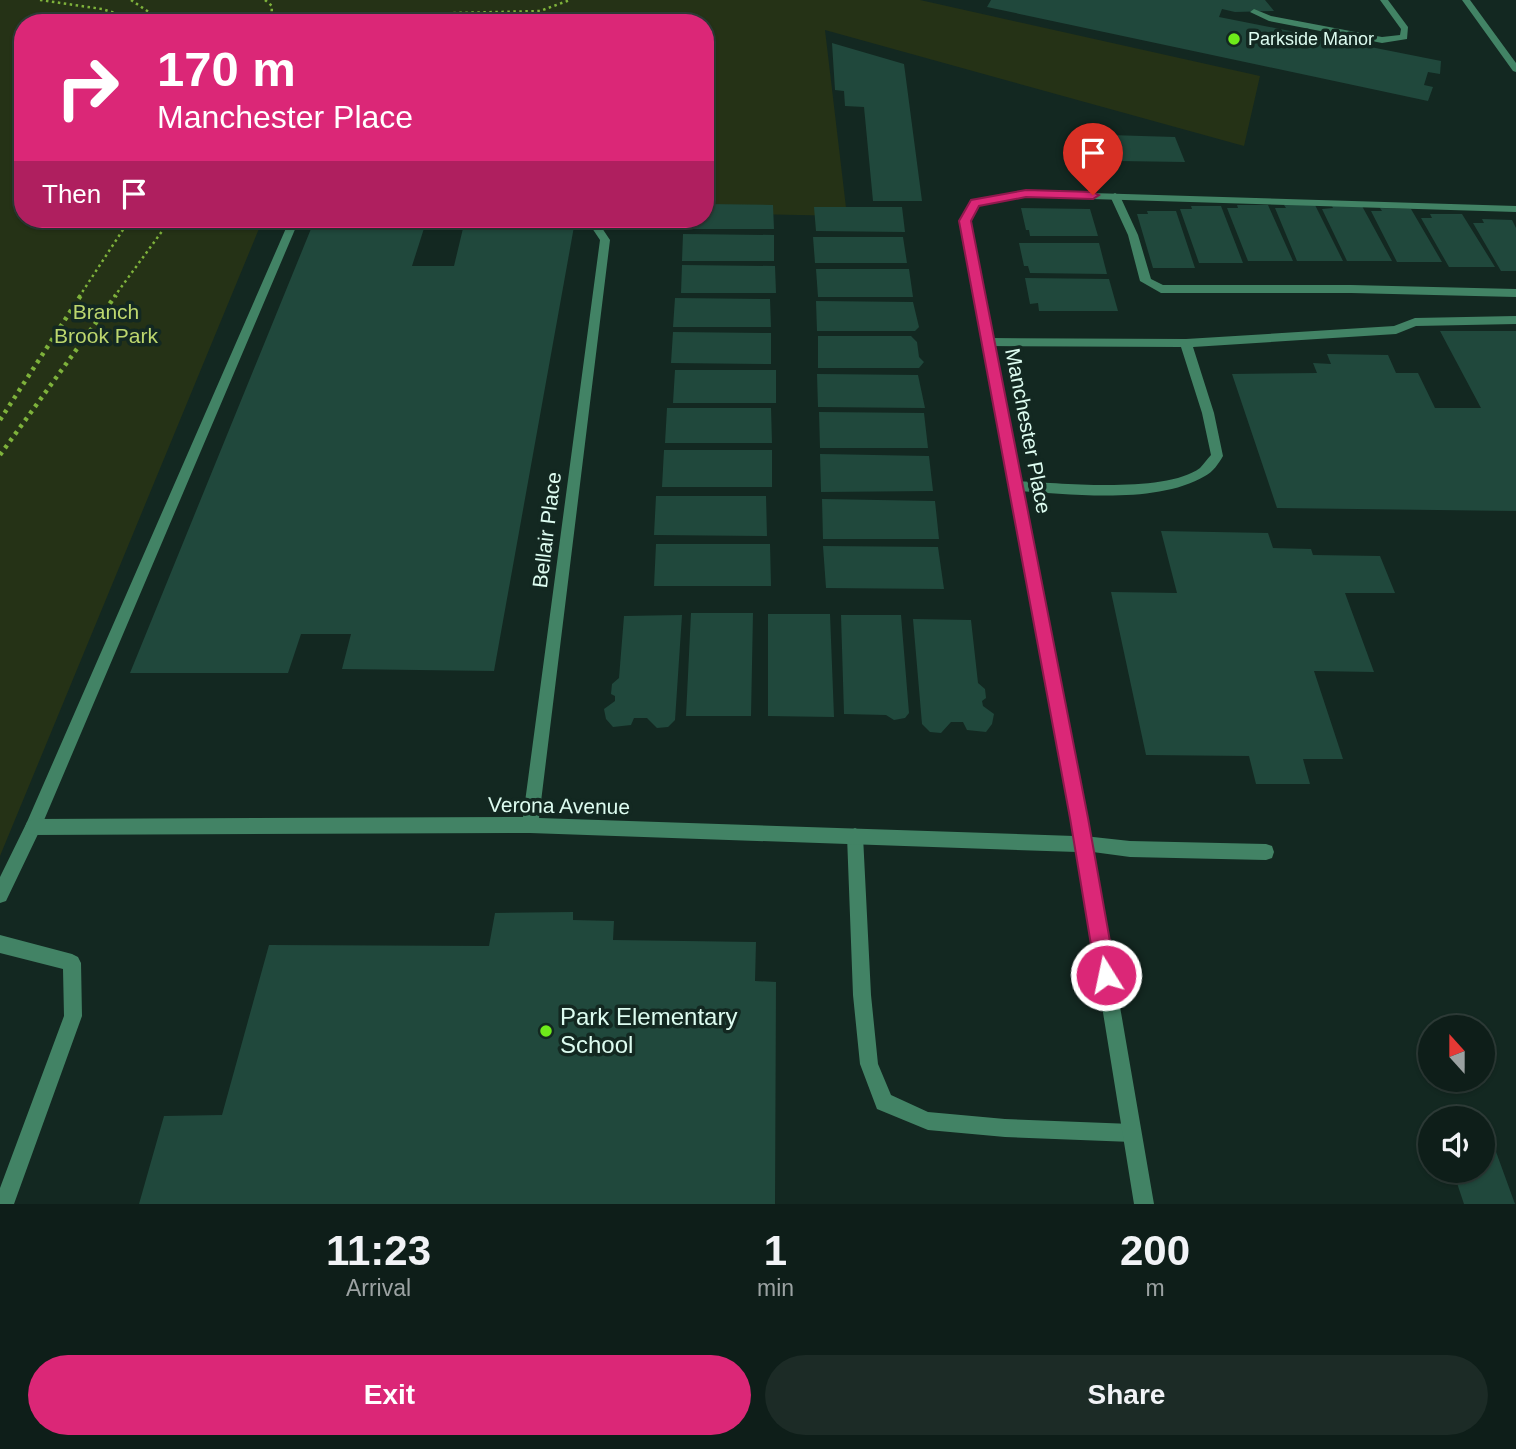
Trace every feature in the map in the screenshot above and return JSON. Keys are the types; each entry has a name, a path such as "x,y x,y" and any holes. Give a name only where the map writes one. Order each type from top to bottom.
{"street":[{"path":"1254,12 1269,18 1382,40 1404,37 1405,29 1384,0"},
{"path":"1466,0 1516,69"},
{"name":"Manchester Place","path":"1144,1204 1084,844 965,221 975,203 1026,194 1516,209"},
{"path":"1115,196 1133,235 1146,281 1161,289 1351,289 1516,293"},
{"path":"0,895 33,827 290,228"},
{"name":"Bellair Place","path":"530,825 605,240 597,228"},
{"path":"988,342 1186,343 1396,330 1415,321 1516,320"},
{"path":"1016,486 1157,487 1184,481 1204,471 1217,456 1208,412 1186,343"},
{"name":"Verona Avenue","path":"33,827 530,825 1266,852"},
{"path":"855,836 867,1050 869,1064 884,1102 928,1121 1005,1128 1132,1133"},
{"path":"0,944 72,963 73,1016 4,1204"}],"path":[{"path":"40,0 118,14"},
{"path":"131,0 152,14"},
{"path":"445,14 540,11 570,0"},
{"path":"0,419 124,228"},
{"path":"0,455 164,228"}],"green space":[{"name":"Branch Brook Park","path":"0,0 920,0 1260,76 1244,146 825,30 847,216 714,213 714,14 14,14 14,228 259,228 0,856"}],"building":[{"name":"Parkside Manor","path":"991,0 1265,0 1274,11 1235,12 1222,9 1219,17 1441,61 1440,74 1428,72 1424,85 1433,87 1428,101 987,7"},
{"path":"832,43 904,64 922,201 873,201 864,107 845,106 844,91 835,90"},
{"path":"1109,135 1175,137 1185,162 1118,161"},
{"path":"714,204 773,205 774,229 684,229 714,228"},
{"path":"1237,205 1268,205 1293,261 1248,261 1227,208 1238,208"},
{"path":"1284,205 1315,205 1343,261 1297,261 1275,208 1286,208"},
{"path":"1191,206 1221,206 1243,263 1199,263 1180,209 1192,209"},
{"path":"1332,206 1362,206 1392,261 1347,261 1322,209 1333,208"},
{"path":"814,207 902,207 905,232 816,231"},
{"path":"1021,208 1090,209 1098,236 1030,236"},
{"path":"1380,208 1411,209 1442,262 1397,262 1371,211 1382,211"},
{"path":"1147,211 1176,211 1195,268 1153,268 1137,214 1148,214"},
{"path":"1430,214 1462,214 1495,267 1449,267 1421,218 1432,218"},
{"path":"1482,219 1512,220 1516,228 1516,271 1501,271 1473,223 1484,223"},
{"path":"311,228 424,228 412,266 454,266 463,228 574,228 494,671 342,669 351,634 301,634 288,673 130,673"},
{"path":"683,234 774,235 774,261 682,261"},
{"path":"813,237 903,237 907,263 815,263"},
{"path":"1019,243 1099,243 1107,274 1030,273 1028,266 1024,266"},
{"path":"682,265 775,266 776,293 681,293"},
{"path":"816,269 909,269 913,297 818,297"},
{"path":"1025,278 1109,279 1118,311 1039,311 1038,303 1030,304"},
{"path":"675,298 770,299 771,327 673,327"},
{"path":"816,301 913,302 919,327 915,331 817,331"},
{"path":"1440,331 1516,331 1516,511 1277,508 1232,374 1317,373 1313,363 1331,364 1327,354 1388,355 1396,373 1418,373 1435,408 1481,408"},
{"path":"673,332 771,333 771,364 671,363"},
{"path":"818,336 911,336 917,342 919,357 924,362 919,368 818,368"},
{"path":"675,370 776,370 776,403 673,403"},
{"path":"817,374 918,375 925,408 818,407"},
{"path":"667,408 771,408 772,443 665,443"},
{"path":"819,412 924,413 928,448 820,448"},
{"path":"664,450 772,450 772,487 662,487"},
{"path":"820,454 929,456 933,491 821,492"},
{"path":"656,496 766,496 767,536 654,535"},
{"path":"822,499 935,501 939,539 823,539"},
{"path":"1161,531 1268,533 1273,548 1311,549 1313,555 1380,556 1395,593 1345,593 1374,672 1314,671 1343,759 1303,759 1310,784 1256,784 1249,756 1146,755 1111,592 1177,593"},
{"path":"656,544 770,544 771,586 654,586"},
{"path":"823,546 938,547 944,589 826,588"},
{"path":"691,613 753,613 751,716 686,716"},
{"path":"768,614 830,614 834,717 768,716"},
{"path":"682,615 675,720 668,727 657,728 647,718 634,718 631,725 613,727 606,719 604,709 615,701 615,696 611,694 612,684 619,678 624,616"},
{"path":"841,615 901,615 909,713 905,718 894,720 886,715 844,714"},
{"path":"913,619 971,620 978,683 985,689 983,706 994,714 992,724 986,732 967,730 963,722 951,722 941,733 930,732 922,724"},
{"path":"573,912 573,920 614,921 613,940 756,942 755,981 776,982 775,1204 139,1204 164,1116 222,1115 269,945 489,946 495,913"},
{"path":"1495,1149 1515,1204 1464,1204 1457,1183 1495,1183"}],"place":[{"name":"Parkside Manor","path":"1234,39"},
{"name":"Park Elementary School","path":"546,1031"}],"route":[{"path":"1093,195 1026,194 975,203 965,221 1079,818 1106,975"}]}
